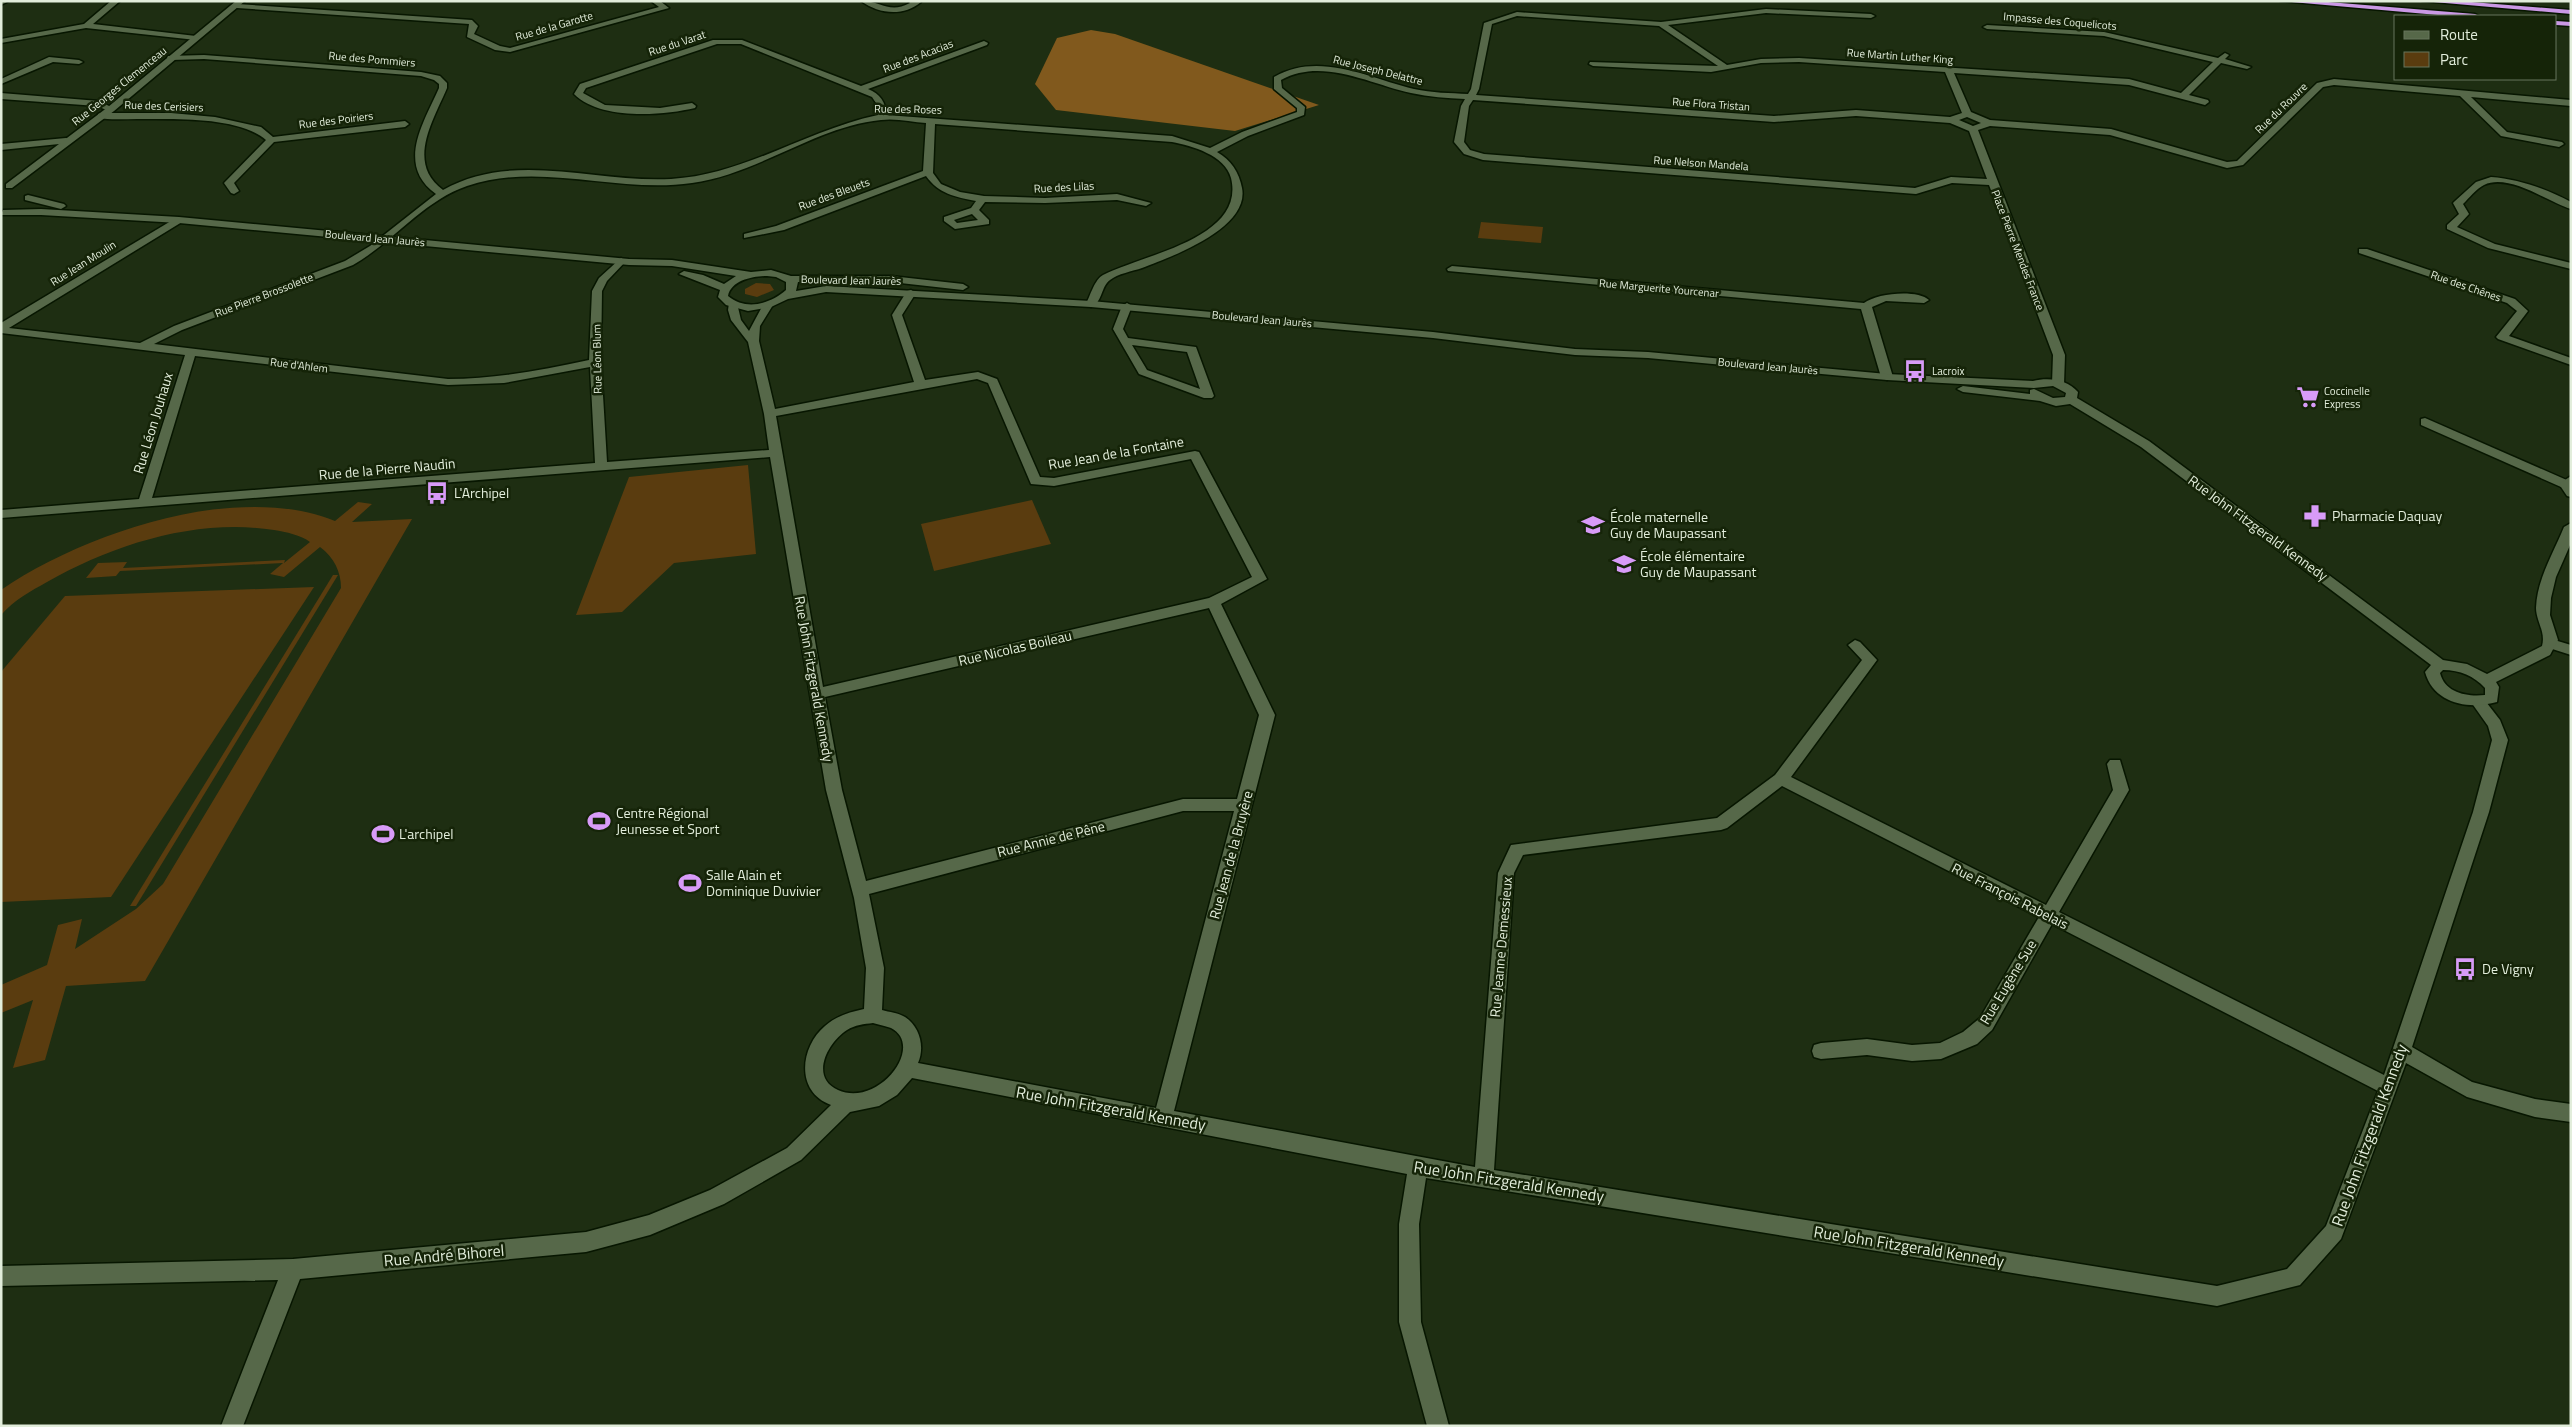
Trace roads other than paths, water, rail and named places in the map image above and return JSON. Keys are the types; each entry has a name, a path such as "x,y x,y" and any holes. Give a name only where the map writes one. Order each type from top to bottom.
{"highway":[{"path":"2284,1 2462,15"},
{"path":"2426,1 2571,12"},
{"path":"2557,23 2571,24"}],"street":[{"path":"1,3 5,1"},
{"path":"86,26 116,1"},
{"name":"Rue de la Garotte","path":"239,4 472,22 474,26 470,35 498,48 510,50 626,17 665,8 654,1 634,8 626,17"},
{"path":"865,1 886,11 900,12 917,2 912,1"},
{"name":"Rue Georges Clemenceau","path":"5,187 112,108 239,4"},
{"path":"1470,97 1475,89 1488,23 1517,14 1661,24 1766,11 1871,16"},
{"path":"1661,24 1726,68"},
{"path":"1,41 86,26 196,38"},
{"name":"Impasse des Coquelicots","path":"1987,27 2104,34 2223,57 2247,67"},
{"name":"Rue du Varat","path":"692,106 660,111 604,108 578,94 583,86 716,42 731,40 742,42 875,96 882,106 882,117"},
{"name":"Rue des Acacias","path":"859,90 984,43"},
{"name":"Rue des Pommiers","path":"171,58 204,57 421,74 436,78 443,83 444,88 426,123 420,146 420,163 425,180 432,189 442,194"},
{"path":"2183,96 2223,57"},
{"path":"1,82 52,59 79,62"},
{"name":"Rue Martin Luther King","path":"1593,64 1711,70 1761,61 1799,60 2128,82 2205,102"},
{"name":"Rue Joseph Delattre","path":"1211,150 1245,134 1301,114 1301,107 1282,93 1277,84 1277,79 1281,75 1299,69 1324,68 1410,92 1470,97"},
{"path":"1949,71 1967,114"},
{"name":"Rue du Rouvre","path":"1989,123 2111,132 2210,162 2227,165 2240,163 2320,85 2334,82 2352,82 2571,103"},
{"path":"2461,92 2504,134 2559,144"},
{"path":"1,96 99,104 112,108"},
{"name":"Rue Flora Tristan","path":"1470,97 1774,119 1797,119 1843,113 1951,120"},
{"name":"Rue Nelson Mandela","path":"1470,97 1465,106 1459,142 1467,152 1483,157 1916,191 1951,180 1991,182"},
{"path":"1951,120 1967,114 1989,123"},
{"name":"Rue des Cerisiers","path":"101,116 171,116 215,120 258,129 271,140"},
{"name":"Rue des Roses","path":"384,239 442,194 485,179 530,172 672,183 698,180 740,167 858,121 882,117 1172,139 1200,145 1211,150 1226,164 1239,184 1238,200 1227,220 1198,241 1105,278 1091,304"},
{"path":"928,172 931,120"},
{"path":"1951,120 1973,129 1989,123"},
{"name":"Rue des Poiriers","path":"271,140 405,124"},
{"name":"Place Pierre Mendes France","path":"1973,129 1991,182 2059,355 2058,384"},
{"path":"234,191 229,183 271,140"},
{"path":"1,147 66,141"},
{"name":"Rue des Lilas","path":"928,172 932,181 944,189 982,200 1011,202 1119,197 1146,203"},
{"name":"Rue des Bleuets","path":"748,236 780,228 928,172"},
{"path":"2571,206 2554,197 2511,183 2496,181 2481,183 2458,203 2464,214 2451,227 2458,233 2479,241 2571,266"},
{"name":"Boulevard Jean Jaurès","path":"5,187 26,190 29,193 28,198 53,205 122,216"},
{"path":"2,213 28,198"},
{"path":"974,210 982,200"},
{"name":"Boulevard Jean Jaurès","path":"2,213 122,216 179,220 625,261 672,263 751,275 774,274 790,280 891,279 1051,296 1091,304"},
{"name":"Rue Jean Moulin","path":"1,329 179,220"},
{"name":"Rue Pierre Brossolette","path":"142,346 178,328 349,264 384,239"},
{"name":"Rue des Chênes","path":"2362,252 2511,301 2523,311 2502,337 2571,362"},
{"name":"Boulevard Jean Jaurès","path":"625,261 699,277 725,288"},
{"name":"Rue Léon Blum","path":"601,467 595,362 597,291 603,280 625,261"},
{"name":"Rue Marguerite Yourcenar","path":"1452,269 1866,306 1873,299 1887,297 1924,300"},
{"path":"725,288 735,280 751,275"},
{"path":"787,296 793,287 790,280"},
{"name":"Rue John Fitzgerald Kennedy","path":"725,288 723,297 733,305 732,311 740,328 753,341 770,414 774,453 834,790 861,889 875,968 873,1016"},
{"name":"Boulevard Jean Jaurès","path":"768,305 787,296 826,289 1127,306 1565,351 1648,355 1887,377 2058,384"},
{"path":"911,293 897,315 921,384"},
{"path":"733,305 743,307 768,305"},
{"path":"753,341 755,326 768,305"},
{"path":"1124,341 1192,349 1208,396 1143,372 1124,341 1118,330 1127,306"},
{"path":"1866,306 1887,377"},
{"name":"Rue d'Ahlem","path":"1,329 448,382 473,383 595,362"},
{"name":"Rue Léon Jouhaux","path":"144,503 191,352"},
{"name":"Rue Jean de la Fontaine","path":"770,414 921,384 978,375 993,381 1035,481 1054,482 1195,455 1260,579 1212,602"},
{"name":"Boulevard Jean Jaurès","path":"1887,377 2020,398 2040,398 2054,402 2071,400"},
{"path":"2034,384 2033,390 2040,398"},
{"path":"2058,384 2072,392 2071,400"},
{"name":"Rue John Fitzgerald Kennedy","path":"2071,400 2145,444 2440,665 2464,668 2487,680"},
{"path":"2425,422 2569,486"},
{"name":"Rue de la Pierre Naudin","path":"1,514 774,453"},
{"path":"2440,665 2432,672 2435,683 2459,698 2478,702 2492,698 2492,686 2487,680 2545,652 2552,638 2543,608 2550,579 2571,526"},
{"name":"Rue Nicolas Boileau","path":"817,694 1212,602"},
{"name":"Rue Jean de la Bruyère","path":"1163,1116 1267,715 1212,602"},
{"path":"2550,644 2571,650"},
{"path":"1781,779 1870,660 1855,645"},
{"name":"Rue John Fitzgerald Kennedy","path":"909,1069 1163,1116 1418,1167 1484,1176 2217,1296 2293,1278 2334,1232 2389,1087 2481,812 2500,740 2495,724 2478,702"},
{"name":"Rue Eugène Sue","path":"1821,1051 1867,1047 1912,1053 1940,1052 1970,1038 1986,1024 2047,915 2121,790 2115,764"},
{"name":"Rue François Rabelais","path":"1781,779 2389,1087"},
{"name":"Rue Jeanne Demessieux","path":"1484,1176 1506,873 1517,849 1721,824 1781,779"},
{"name":"Rue Annie de Pêne","path":"861,889 1183,805 1244,805"},
{"path":"873,1016 887,1017 899,1022 908,1031 913,1042 913,1056 909,1069 901,1081 876,1098 861,1102 847,1102 831,1098 820,1089 814,1076 813,1063 817,1048 834,1030 857,1018 873,1016"},
{"path":"2401,1050 2467,1089 2535,1108 2571,1113"},
{"name":"Rue André Bihorel","path":"1,1276 293,1269 586,1242 650,1225 717,1197 794,1154 847,1102"},
{"path":"1418,1167 1409,1224 1410,1322 1438,1426"},
{"path":"232,1426 293,1269"}],"place":[{"name":"Lacroix","path":"1915,371"},
{"name":"Coccinelle Express","path":"2308,397"},
{"name":"L'Archipel","path":"437,493"},
{"name":"Pharmacie Daquay","path":"2315,516"},
{"name":"École maternelle Guy de Maupassant","path":"1593,525"},
{"name":"École élémentaire Guy de Maupassant","path":"1624,564"},
{"name":"Centre Régional Jeunesse et Sport","path":"599,821"},
{"name":"L'archipel","path":"383,834"},
{"name":"Salle Alain et Dominique Duvivier","path":"690,883"},
{"name":"De Vigny","path":"2465,969"}]}
